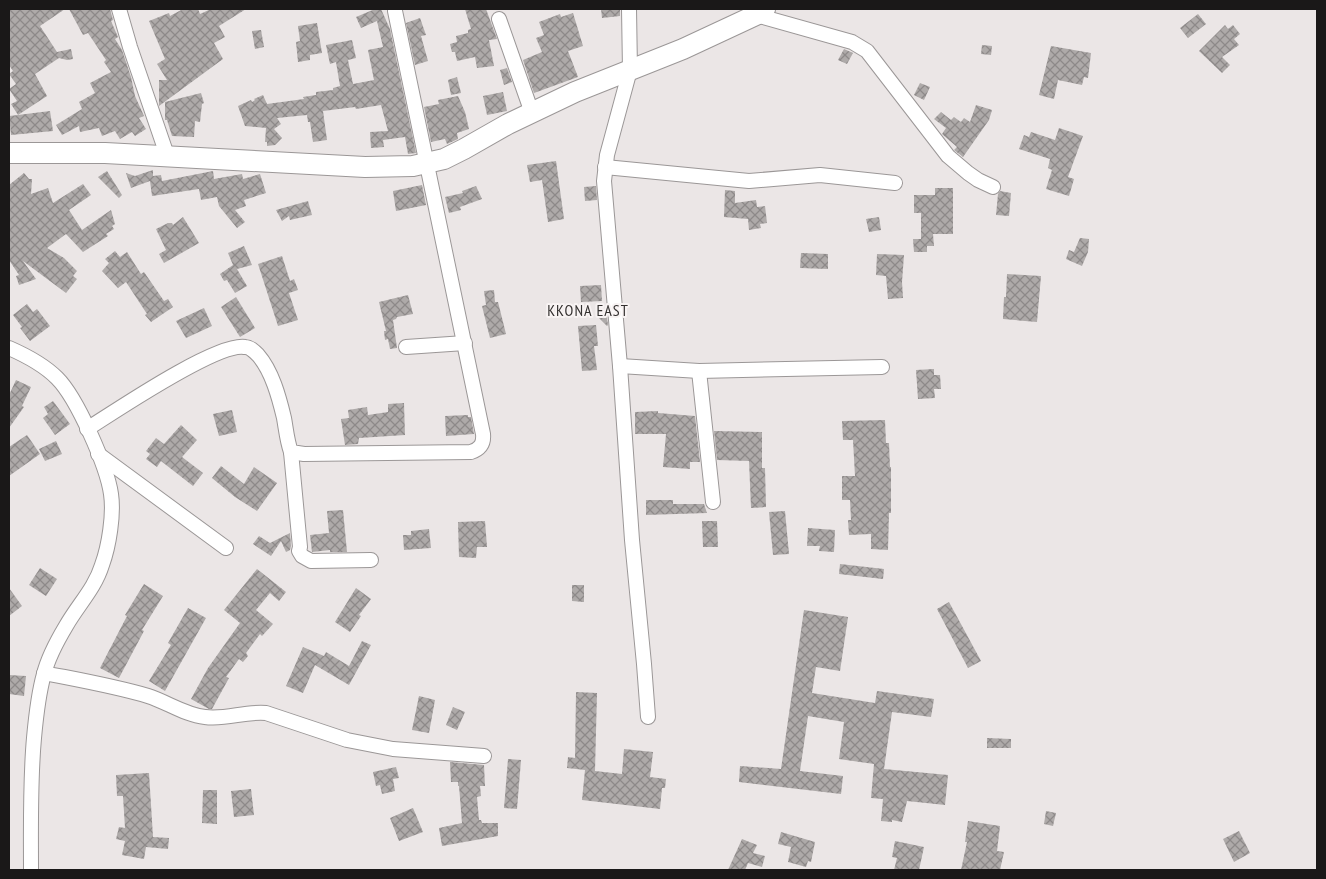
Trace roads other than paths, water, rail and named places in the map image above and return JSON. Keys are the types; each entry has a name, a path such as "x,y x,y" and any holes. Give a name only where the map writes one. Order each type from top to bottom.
{"street":[{"path":"119,9 167,155"},
{"path":"628,9 630,70 605,167 604,180 648,717"},
{"path":"291,452 304,454 471,452 481,446 484,440 395,11"},
{"path":"9,154 105,153 167,155 365,167 399,167 428,163 464,150 508,124 575,92 683,49 760,12 852,42 867,51 948,156 978,180 993,187"},
{"path":"499,19 532,113"},
{"path":"605,167 749,180 820,175 895,183"},
{"path":"406,347 465,343"},
{"path":"87,429 183,370 225,351 244,346 251,349 257,354 274,384 284,419 291,452 299,552 311,561 371,560"},
{"path":"9,348 33,361 57,378 75,405 98,453 108,480 112,511 107,549 96,580 66,626 44,673 37,706 31,776 31,870"},
{"path":"620,366 699,371 882,367"},
{"path":"699,371 713,502"},
{"path":"98,453 226,548"},
{"path":"44,673 117,687 204,717 221,718 254,712 266,713 347,740 384,747 484,756"}],"district":[{"name":"KKONA EAST","path":"588,310"}]}
